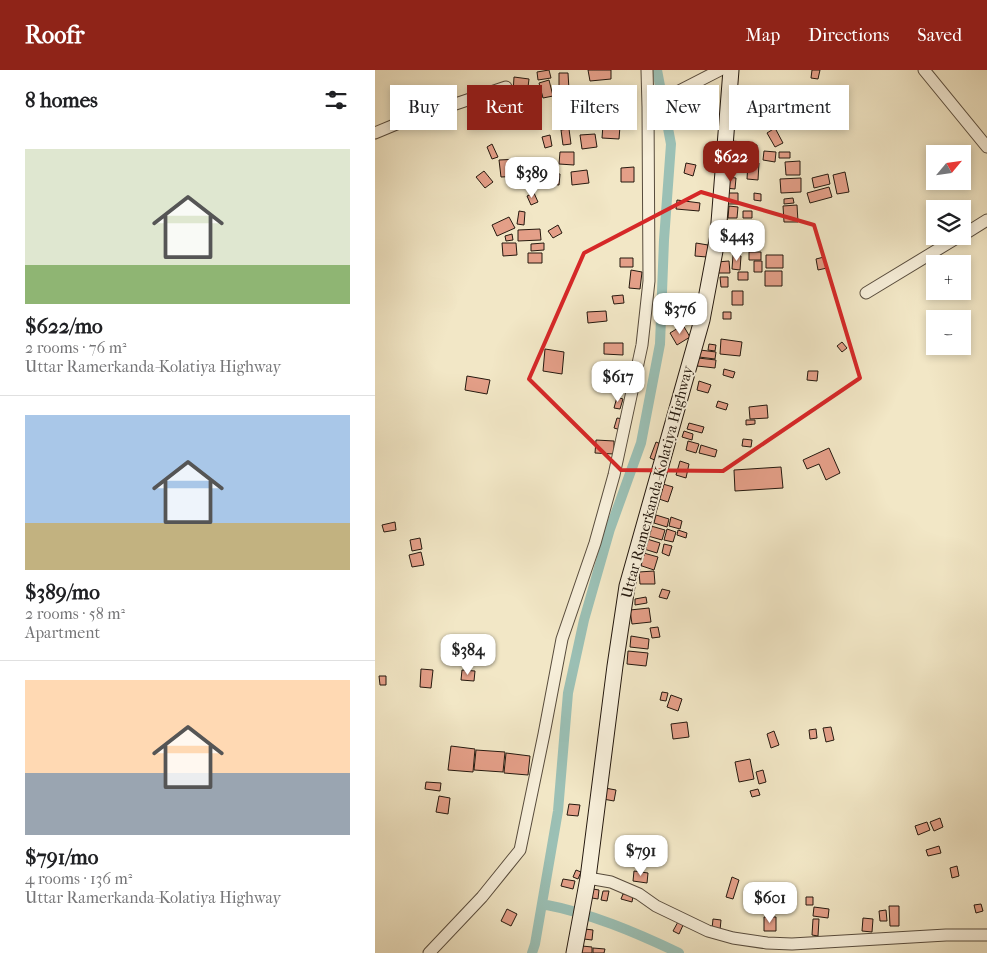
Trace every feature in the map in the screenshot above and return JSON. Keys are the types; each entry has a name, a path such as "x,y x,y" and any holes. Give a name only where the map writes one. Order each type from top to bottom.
{"street":[{"path":"647,70 649,85"},
{"path":"689,85 719,70"},
{"name":"Uttar Ramerkanda-Kolatiya Highway","path":"574,953 587,882 627,586 702,320 718,235 731,70"},
{"path":"924,70 987,147"},
{"path":"375,133 467,101"},
{"path":"429,953 482,896 520,850 562,639 595,543 614,475 642,345 649,281 651,130"},
{"path":"971,230 987,220"},
{"path":"866,292 946,245"},
{"path":"587,882 611,882 639,894 657,906 708,931 742,939 791,944 946,935 987,935"}],"highlighted area":[{"path":"701,192 814,225 860,378 723,471 621,470 529,379 584,253"}],"building":[{"path":"549,70 551,78 538,80 537,72"},
{"path":"588,70 611,70 611,79 590,81"},
{"path":"812,70 820,70 818,79 811,78"},
{"path":"559,73 568,73 569,85 559,85"},
{"path":"514,77 529,79 528,85 514,85"},
{"path":"549,80 552,96 543,98 542,85 539,83"},
{"path":"561,130 569,130 571,144 563,145"},
{"path":"603,130 620,130 619,139 602,138"},
{"path":"776,130 783,143 775,147 767,133"},
{"path":"595,134 597,147 582,149 580,135"},
{"path":"550,135 552,146 545,148 542,137"},
{"path":"731,141 744,142 744,165 730,165"},
{"path":"492,144 498,157 492,159 487,147"},
{"path":"747,145 757,145 756,157 746,156"},
{"path":"764,151 776,152 775,162 763,160"},
{"path":"560,152 574,152 574,165 559,164"},
{"path":"779,152 790,152 790,158 779,158"},
{"path":"520,159 521,176 501,177 499,160"},
{"path":"800,161 800,175 786,175 785,162"},
{"path":"686,163 696,165 693,176 684,173"},
{"path":"748,163 759,163 758,180 747,179"},
{"path":"634,167 634,182 621,182 621,168"},
{"path":"587,170 589,183 572,185 571,172"},
{"path":"484,171 493,182 485,188 476,177"},
{"path":"845,172 849,192 837,194 833,175"},
{"path":"551,173 560,174 559,185 550,184"},
{"path":"828,174 830,184 814,188 812,178"},
{"path":"726,177 736,178 735,189 725,188"},
{"path":"801,178 801,192 781,193 780,179"},
{"path":"829,187 832,197 810,203 807,193"},
{"path":"534,193 538,202 531,205 527,196"},
{"path":"727,193 738,193 738,204 727,204"},
{"path":"754,193 761,194 761,201 754,200"},
{"path":"793,198 794,203 784,204 784,199"},
{"path":"677,200 700,203 699,211 676,209"},
{"path":"797,205 798,222 784,222 783,206"},
{"path":"729,206 738,207 737,218 728,218"},
{"path":"519,211 525,212 524,225 517,224"},
{"path":"743,211 752,211 752,218 743,218"},
{"path":"509,217 515,228 497,236 492,225"},
{"path":"724,222 736,222 736,232 724,232"},
{"path":"558,225 562,233 553,238 548,231"},
{"path":"540,229 541,240 518,241 518,230"},
{"path":"512,234 513,240 506,241 505,236"},
{"path":"502,243 516,243 517,255 503,256"},
{"path":"544,243 544,250 531,251 531,244"},
{"path":"696,243 708,245 707,257 695,256"},
{"path":"749,252 761,252 761,260 749,260"},
{"path":"528,253 542,253 542,263 528,263"},
{"path":"733,255 741,256 740,270 732,269"},
{"path":"766,255 783,255 783,268 766,268"},
{"path":"824,257 827,268 818,270 816,259"},
{"path":"620,258 633,258 633,267 620,267"},
{"path":"729,261 730,273 717,273 717,262"},
{"path":"754,261 762,261 762,272 754,272"},
{"path":"631,270 642,272 640,289 629,288"},
{"path":"765,271 782,271 782,286 765,286"},
{"path":"738,272 748,272 748,280 738,280"},
{"path":"720,277 728,277 728,287 721,287"},
{"path":"732,291 743,291 743,305 732,305"},
{"path":"623,295 624,303 614,304 612,296"},
{"path":"606,311 607,321 588,323 587,312"},
{"path":"723,312 731,312 731,319 723,319"},
{"path":"683,325 690,337 677,345 670,333"},
{"path":"721,339 742,342 740,356 720,354"},
{"path":"842,342 847,348 842,352 837,346"},
{"path":"604,343 623,343 623,355 604,354"},
{"path":"709,344 716,345 715,351 708,350"},
{"path":"545,349 564,352 562,374 543,371"},
{"path":"700,350 716,352 715,359 699,357"},
{"path":"698,358 716,360 715,368 697,366"},
{"path":"724,369 735,372 733,378 723,375"},
{"path":"808,371 818,371 817,381 807,380"},
{"path":"467,376 490,380 487,394 465,390"},
{"path":"699,381 711,385 708,393 697,390"},
{"path":"617,397 623,399 620,409 614,408"},
{"path":"718,401 728,404 726,410 716,407"},
{"path":"767,405 768,418 750,419 749,407"},
{"path":"617,418 623,419 621,430 614,428"},
{"path":"746,420 755,420 755,424 746,425"},
{"path":"689,423 704,427 702,433 687,429"},
{"path":"684,431 693,434 692,440 682,437"},
{"path":"743,439 752,440 751,447 742,446"},
{"path":"596,440 614,441 614,454 595,453"},
{"path":"688,441 699,444 696,453 686,450"},
{"path":"656,442 663,445 657,461 650,458"},
{"path":"701,445 717,450 715,457 699,453"},
{"path":"829,448 840,473 826,480 819,464 807,469 803,460"},
{"path":"680,461 689,464 686,478 676,475"},
{"path":"781,467 783,488 735,491 734,470"},
{"path":"663,484 673,487 668,502 659,499"},
{"path":"656,515 669,519 667,527 654,523"},
{"path":"671,517 682,521 680,529 669,526"},
{"path":"395,522 396,530 384,532 382,525"},
{"path":"651,526 665,530 662,540 648,536"},
{"path":"667,529 676,532 673,542 664,540"},
{"path":"678,530 687,533 686,538 677,535"},
{"path":"420,538 422,549 412,551 410,540"},
{"path":"647,539 660,543 657,553 644,549"},
{"path":"664,544 672,546 669,556 662,553"},
{"path":"421,552 424,565 412,567 409,555"},
{"path":"640,552 658,557 654,570 636,564"},
{"path":"654,571 655,584 640,584 639,572"},
{"path":"662,589 670,591 667,599 659,597"},
{"path":"646,597 647,603 635,605 635,599"},
{"path":"649,608 651,622 632,624 630,610"},
{"path":"658,627 660,637 652,638 650,628"},
{"path":"631,636 649,639 648,649 630,647"},
{"path":"628,651 648,653 646,666 627,664"},
{"path":"421,669 433,670 431,688 420,687"},
{"path":"462,670 475,671 474,681 461,680"},
{"path":"379,676 386,676 386,685 380,685"},
{"path":"662,692 668,693 666,701 660,700"},
{"path":"671,695 682,699 678,711 667,707"},
{"path":"687,722 689,737 673,739 671,724"},
{"path":"831,727 834,740 826,742 823,728"},
{"path":"816,729 817,738 810,739 809,730"},
{"path":"774,731 779,745 771,748 767,734"},
{"path":"451,746 475,749 473,772 448,770"},
{"path":"476,750 505,752 503,772 474,770"},
{"path":"506,753 530,756 528,775 504,773"},
{"path":"750,759 754,779 739,782 735,762"},
{"path":"763,770 766,782 759,784 756,772"},
{"path":"426,782 441,783 440,791 425,789"},
{"path":"605,788 616,790 614,801 603,799"},
{"path":"758,789 760,795 752,797 750,791"},
{"path":"439,796 450,798 448,814 436,812"},
{"path":"569,804 580,805 578,816 567,815"},
{"path":"940,818 943,827 934,831 930,822"},
{"path":"927,822 930,830 918,835 915,826"},
{"path":"939,846 941,853 928,856 926,850"},
{"path":"957,866 959,876 952,878 950,868"},
{"path":"576,870 581,872 578,879 573,877"},
{"path":"634,871 648,873 647,883 633,881"},
{"path":"732,877 739,880 733,899 726,897"},
{"path":"563,879 575,881 573,889 561,886"},
{"path":"593,889 599,890 598,899 592,898"},
{"path":"603,891 609,891 607,901 601,900"},
{"path":"623,894 633,896 632,902 621,899"},
{"path":"806,897 813,897 813,905 806,905"},
{"path":"981,904 983,911 976,913 974,905"},
{"path":"889,906 899,906 899,926 890,926"},
{"path":"814,907 829,909 828,918 813,916"},
{"path":"507,909 517,914 511,926 501,921"},
{"path":"886,910 887,921 880,921 879,911"},
{"path":"764,917 776,917 776,931 764,931"},
{"path":"863,918 873,919 872,932 862,931"},
{"path":"713,919 721,920 720,930 712,929"},
{"path":"813,919 819,919 818,936 812,935"},
{"path":"679,920 684,923 679,934 673,931"},
{"path":"585,929 593,930 592,940 584,939"},
{"path":"582,946 592,947 592,953 581,953"},
{"path":"593,948 605,949 604,953 593,953"}],"waterway":[{"path":"532,953 558,811 568,693 584,620 610,529 641,443 660,344 664,240 671,144 657,70"},
{"path":"542,904 577,912 612,924 679,953"}]}
